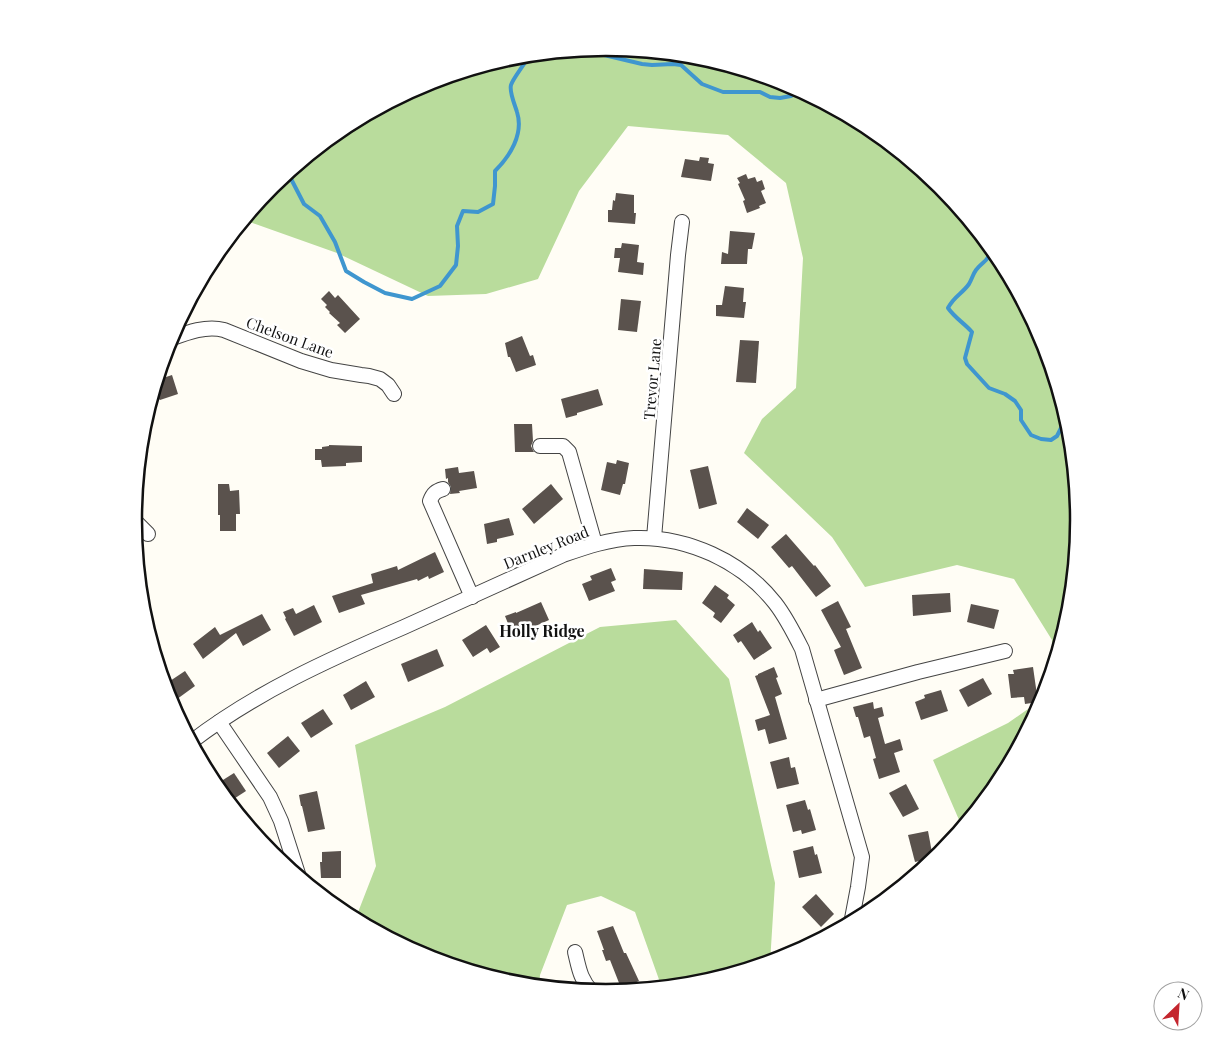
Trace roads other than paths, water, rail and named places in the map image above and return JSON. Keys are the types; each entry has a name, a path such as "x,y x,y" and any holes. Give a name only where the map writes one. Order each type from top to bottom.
{"street":[{"name":"Trevor Lane","path":"654,538 682,222"},
{"name":"Chelson Lane","path":"181,336 209,328 217,328 301,361 331,370 380,379 388,385 394,394"},
{"path":"540,446 563,446 569,452 595,544"},
{"path":"444,489 436,490 430,501 472,597"},
{"path":"142,528 148,534"},
{"name":"Darnley Road","path":"196,738 281,684 362,645 563,555 612,540 654,538 668,540 712,554 749,576 775,604 789,624 802,650 862,857 853,914"},
{"path":"816,700 918,672 1005,651"},
{"path":"219,722 270,797 281,821 295,866"},
{"path":"575,952 584,984"}],"waterway":[{"path":"609,56 642,64 681,65 702,84 723,92 760,92 770,97 780,98 792,95"},
{"path":"291,179 304,204 320,216 335,242 346,271 385,293 412,299 440,286 456,265 458,246 457,226 463,211 478,212 493,204 495,171 510,152 519,128 519,120 511,95 511,85 524,64"},
{"path":"988,256 976,270 969,284 948,308 972,332 965,358 967,364 989,388 1005,394 1015,401 1021,410 1021,420 1031,435 1051,440 1057,436 1061,427"}],"district":[{"name":"Holly Ridge","path":"542,630"}]}
